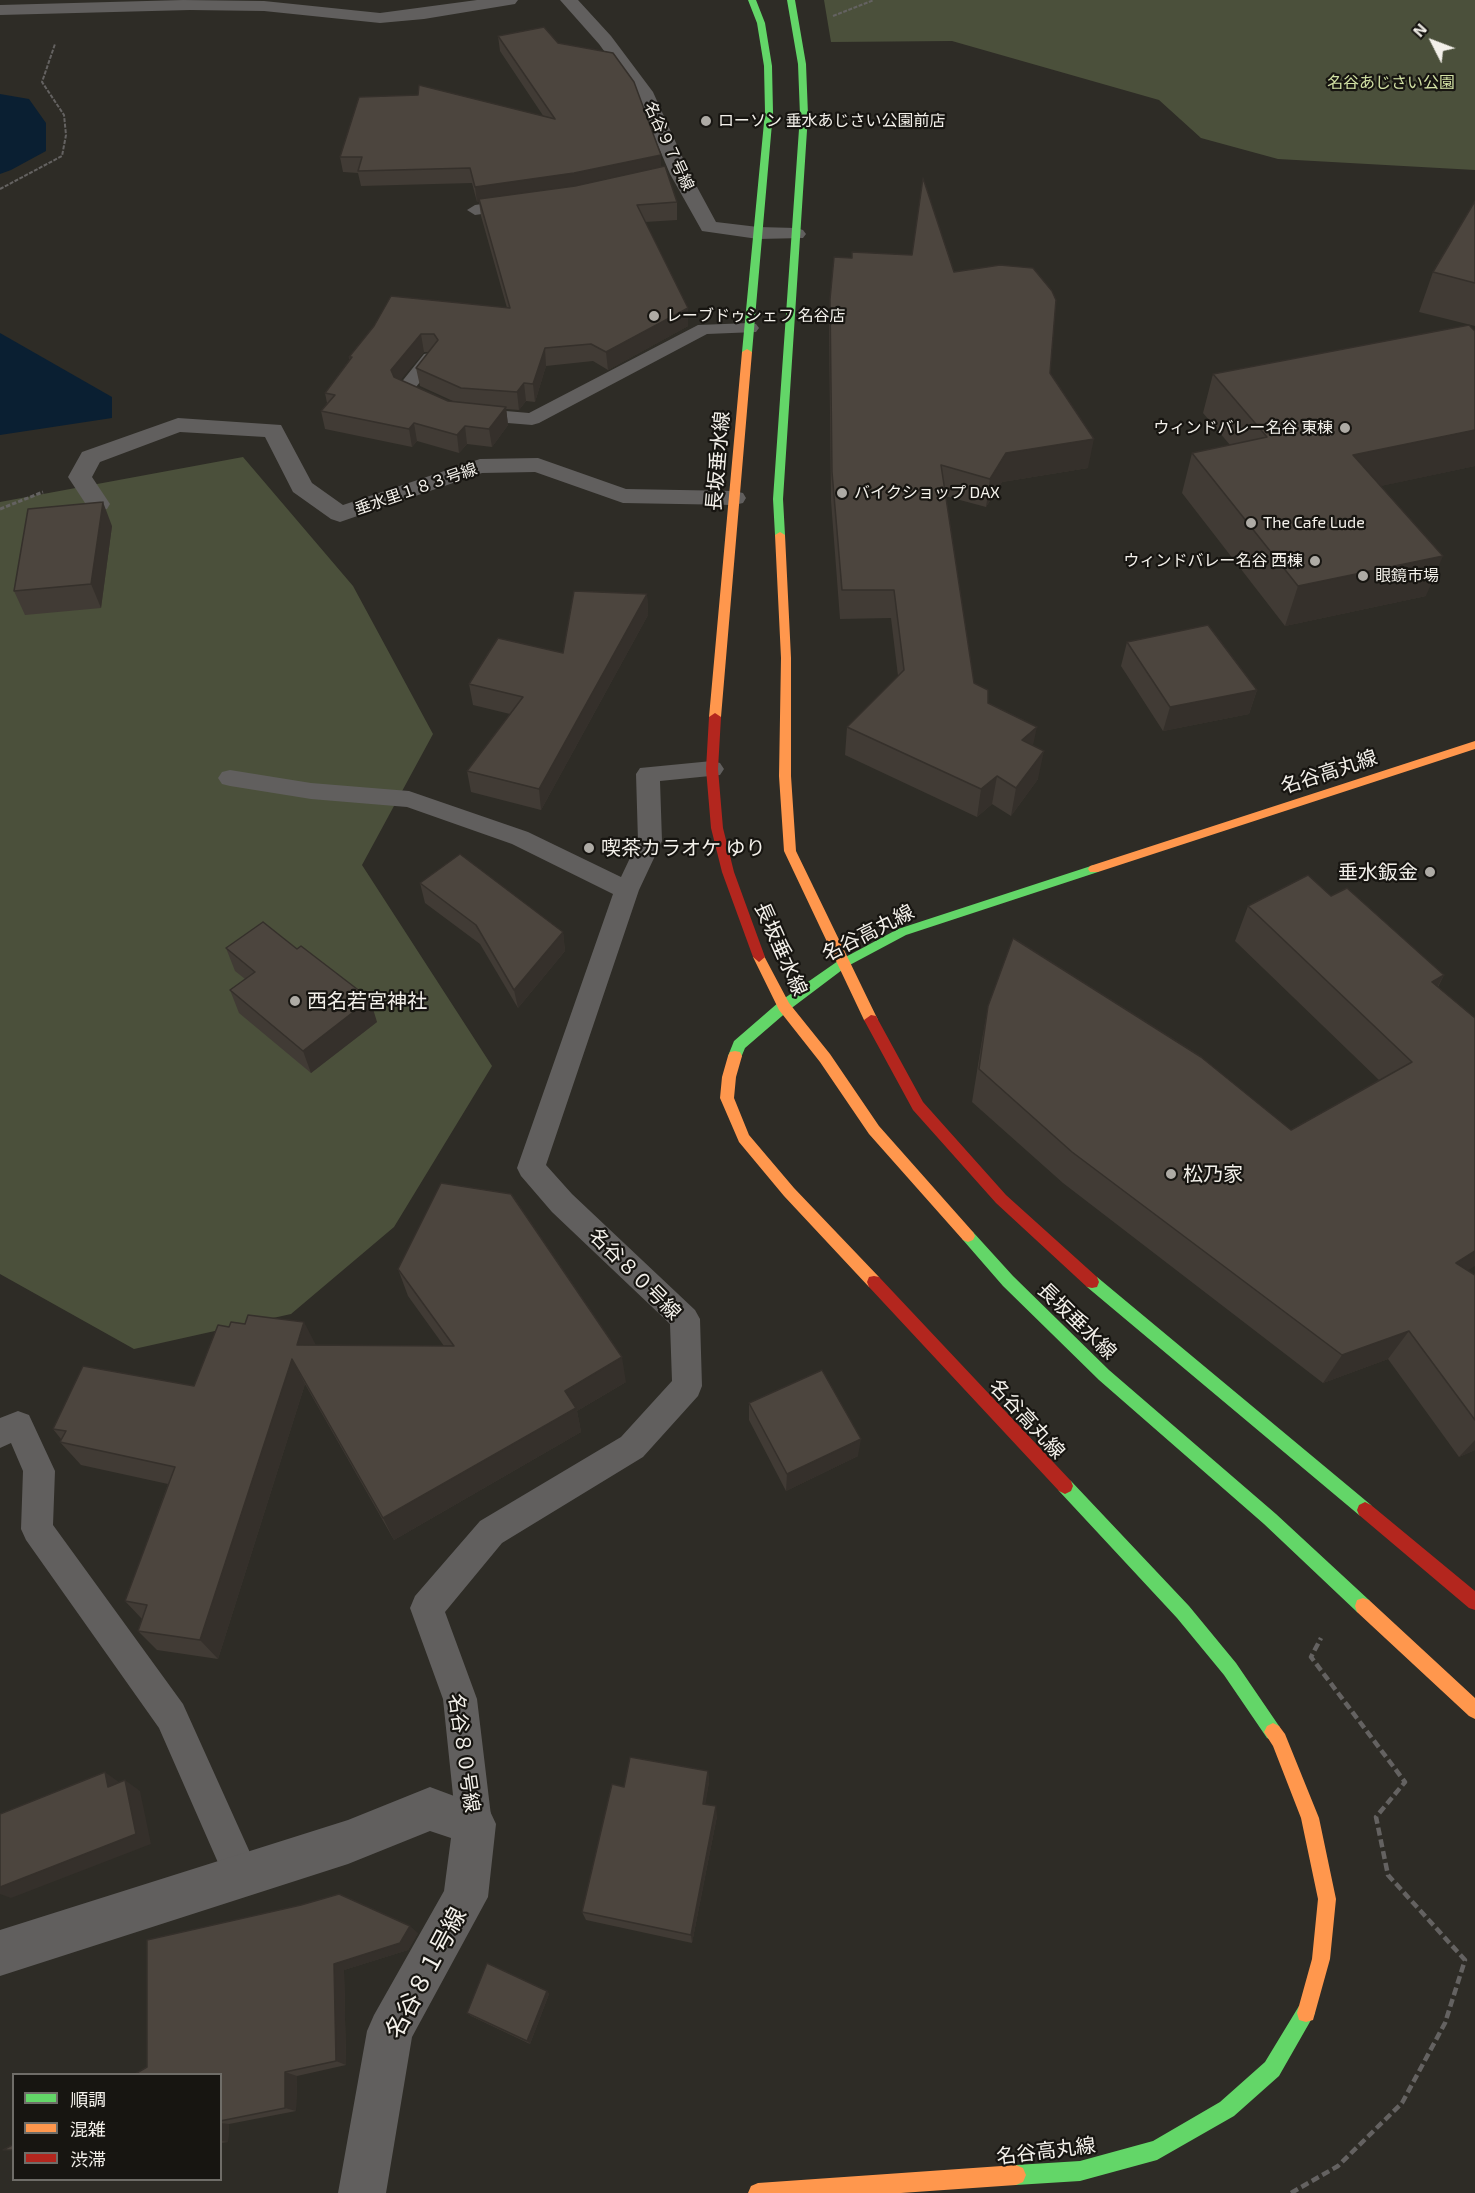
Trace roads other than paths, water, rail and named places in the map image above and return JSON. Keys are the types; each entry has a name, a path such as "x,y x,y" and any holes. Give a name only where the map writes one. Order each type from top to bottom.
{"main road":[{"name":"長坂垂水線","path":"752,0 761,23 768,66 769,112 719,652 712,769 717,828 729,872 758,954 784,1006 825,1058 874,1130 1008,1281 1065,1338 1270,1519 1475,1710"},
{"name":"長坂垂水線","path":"791,0 802,64 804,115 778,499 786,658 785,776 790,851 878,1036 918,1106 1001,1199 1108,1296 1475,1602"},
{"name":"名谷高丸線","path":"758,2193 1080,2171 1157,2150 1227,2109 1272,2069 1305,2015 1321,1959 1327,1899 1310,1818 1279,1740 1230,1669 1183,1612 789,1192 744,1138 727,1098 729,1077 739,1045 784,1006 842,964 902,932 1475,745"}],"street":[{"path":"0,10 79,4 264,6 380,18 424,14 509,0"},
{"name":"名谷９７号線","path":"569,0 605,40 646,96 674,175 709,227 758,233 796,234"},
{"name":"垂水里１８３号線","path":"98,504 80,477 90,457 178,425 273,430 302,487 340,514 480,466 538,465 623,496 734,498"},
{"path":"0,1953 348,1842 429,1809 474,1824"},
{"name":"名谷８１号線","path":"362,2193 390,2031 466,1897 474,1824"}],"lane":[{"path":"475,210 532,202"},
{"path":"430,358 405,389 459,413 532,419 704,329 750,328"},
{"name":"名谷８０号線","path":"474,1824 460,1699 427,1608 491,1532 632,1447 687,1386 685,1319 561,1203 531,1168 627,890 650,841 648,774 712,769"},
{"path":"230,778 311,790 409,799 520,838 627,890"},
{"path":"0,1433 18,1425 39,1471 37,1529 171,1716 243,1877"}],"water":[{"path":"0,94 29,99 46,123 46,151 0,174"},
{"path":"0,333 112,397 112,418 0,435"}],"place":[{"name":"ローソン 垂水あじさい公園前店","path":"706,121"},
{"name":"レーブドゥシェフ 名谷店","path":"654,316"},
{"name":"ウィンドバレー名谷 東棟","path":"1345,428"},
{"name":"バイクショップ DAX","path":"842,493"},
{"name":"The Cafe Lude","path":"1251,523"},
{"name":"ウィンドバレー名谷 西棟","path":"1315,561"},
{"name":"眼鏡市場","path":"1363,576"},
{"name":"喫茶カラオケ ゆり","path":"589,848"},
{"name":"垂水鈑金","path":"1430,872"},
{"name":"西名若宮神社","path":"295,1001"},
{"name":"松乃家","path":"1171,1174"}],"park label":[{"name":"名谷あじさい公園","path":"1391,83"}]}
